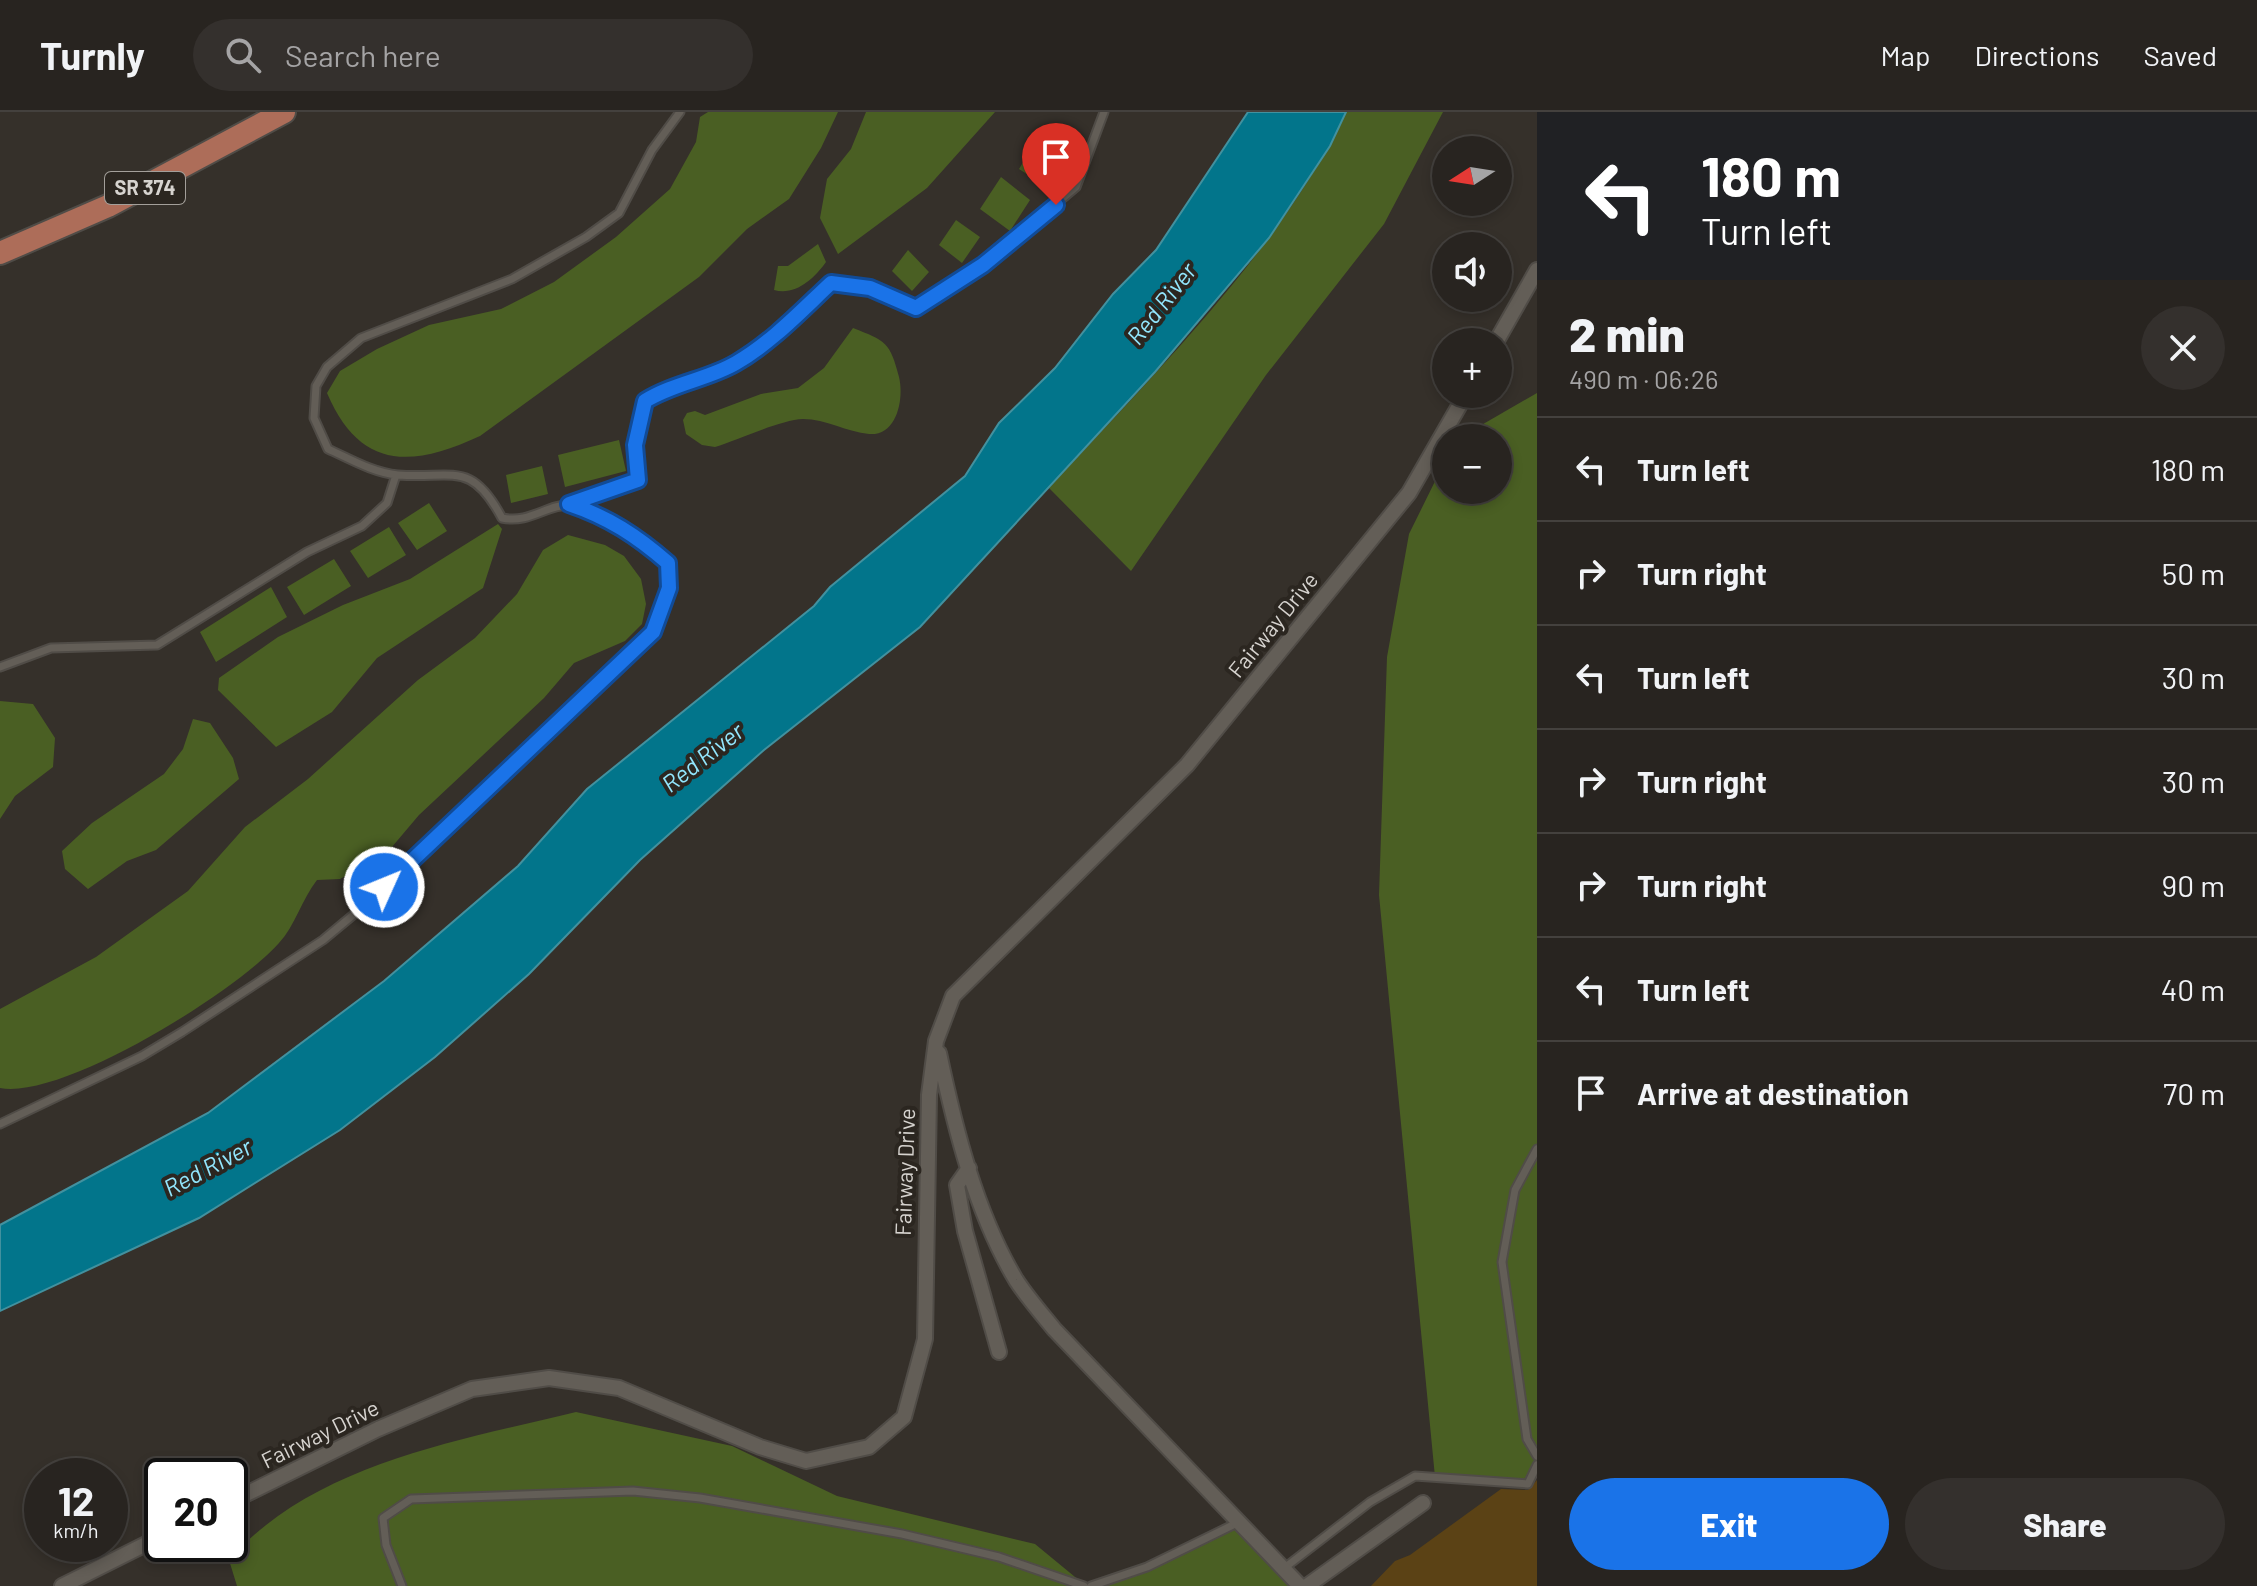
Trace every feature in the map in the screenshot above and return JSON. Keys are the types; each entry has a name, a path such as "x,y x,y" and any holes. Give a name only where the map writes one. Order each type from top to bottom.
{"main road":[{"name":"SR 374","path":"0,253 108,206 284,112"}],"street":[{"path":"1504,328 1537,270"},
{"name":"Fairway Drive","path":"248,1493 378,1429 472,1389 549,1378 619,1388 760,1447 806,1461 869,1447 904,1417 925,1339 928,1109 936,1041 953,996 1197,753 1409,493 1458,408"},
{"path":"936,1041 969,1168 987,1218 1017,1282 1054,1329 1300,1586"},
{"path":"969,1168 957,1185 965,1231 999,1352"},
{"path":"1307,1586 1423,1503"},
{"path":"62,1586 144,1545"}],"lane":[{"path":"680,112 652,150 619,213 586,237 512,279 361,338 327,367 316,386 314,418 328,449 362,465 396,475 442,474 472,478 488,492 502,518 514,520 638,480 635,445 645,401 670,386 735,365 787,325 831,283 870,288 916,308 983,265 1076,187 1104,112"},
{"path":"0,667 51,648 157,645 307,552 362,526 387,503 396,475"},
{"path":"0,1124 142,1056 323,940 364,906 653,632 669,588 668,563 626,530 600,515 569,504"},
{"path":"1537,1149 1515,1190 1502,1262 1527,1439 1537,1456"},
{"path":"1528,1484 1537,1465"},
{"path":"1283,1569 1370,1502 1415,1476 1537,1487"},
{"path":"402,1586 386,1545 383,1518 411,1499 633,1491 700,1498 902,1534 999,1557 1084,1586"},
{"path":"1091,1586 1147,1567 1237,1523"}],"green space":[{"path":"708,112 838,112 821,148 789,199 747,229 699,277 480,436 432,454 410,457 372,449 355,437 340,418 327,393 340,371 377,349 429,325 501,309 554,282 616,237 670,189 696,142 700,117"},
{"path":"866,112 995,112 927,188 838,254 820,218 827,179 851,149"},
{"path":"1346,112 1443,112 1384,224 1266,375 1131,571 1049,488 1171,356 1251,261 1319,162"},
{"path":"1039,136 1070,155 1050,189 1019,169"},
{"path":"1001,177 1030,200 1010,231 980,209"},
{"path":"956,220 980,237 962,263 939,245"},
{"path":"818,244 826,262 816,274 797,288 774,290 778,266 788,266"},
{"path":"908,250 929,272 912,291 892,271"},
{"path":"853,328 885,344 896,365 900,385 899,404 897,414 887,429 869,434 803,419 771,426 715,447 702,445 686,434 683,420 687,413 695,411 705,415 761,394 798,388 824,368"},
{"path":"1537,393 1537,1465 1528,1484 1435,1477 1379,895 1387,657 1409,534 1432,487 1432,504 1512,504 1512,424 1483,424"},
{"path":"619,440 626,471 565,487 558,455"},
{"path":"542,466 548,494 511,503 506,475"},
{"path":"429,503 447,531 417,550 398,523"},
{"path":"498,524 502,529 483,588 377,658 332,712 276,747 218,690 219,678 278,637 343,605 410,579"},
{"path":"389,527 406,555 368,578 350,551"},
{"path":"568,535 605,545 624,556 641,579 646,604 642,624 625,641 574,663 544,698 419,815 386,854 340,879 317,880 279,943 227,988 147,1038 105,1060 64,1077 28,1087 0,1088 0,1009 96,957 188,891 245,827 308,779 418,680 475,638 517,594 543,550"},
{"path":"334,559 351,586 304,615 287,587"},
{"path":"271,587 287,617 216,662 200,632"},
{"path":"0,701 33,704 55,738 53,767 15,796 0,819"},
{"path":"193,719 210,723 233,758 239,779 156,850 127,861 88,889 65,869 62,851 92,823 164,774 183,749"},
{"path":"576,1412 732,1446 837,1496 1035,1544 1086,1586 237,1586 230,1562 248,1562 248,1542 302,1500 390,1461"},
{"path":"1237,1523 1300,1586 1091,1586 1147,1567"}],"water":[{"name":"Red River","path":"1248,112 1346,112 1330,146 1269,238 1155,372 920,627 764,750 640,860 529,974 435,1057 340,1130 199,1218 0,1311 0,1225 208,1113 384,981 518,866 587,789 814,606 830,587 965,476 999,423 1055,368 1113,294 1156,250"}],"building":[{"path":"1537,1480 1537,1586 1371,1586 1395,1561 1410,1555 1501,1489 1528,1490"}],"route":[{"path":"384,887 653,632 669,588 668,563 639,538 619,526 600,515 569,504 638,480 635,445 645,401 670,386 735,365 787,325 831,283 870,288 916,308 983,265 1056,205"}]}
